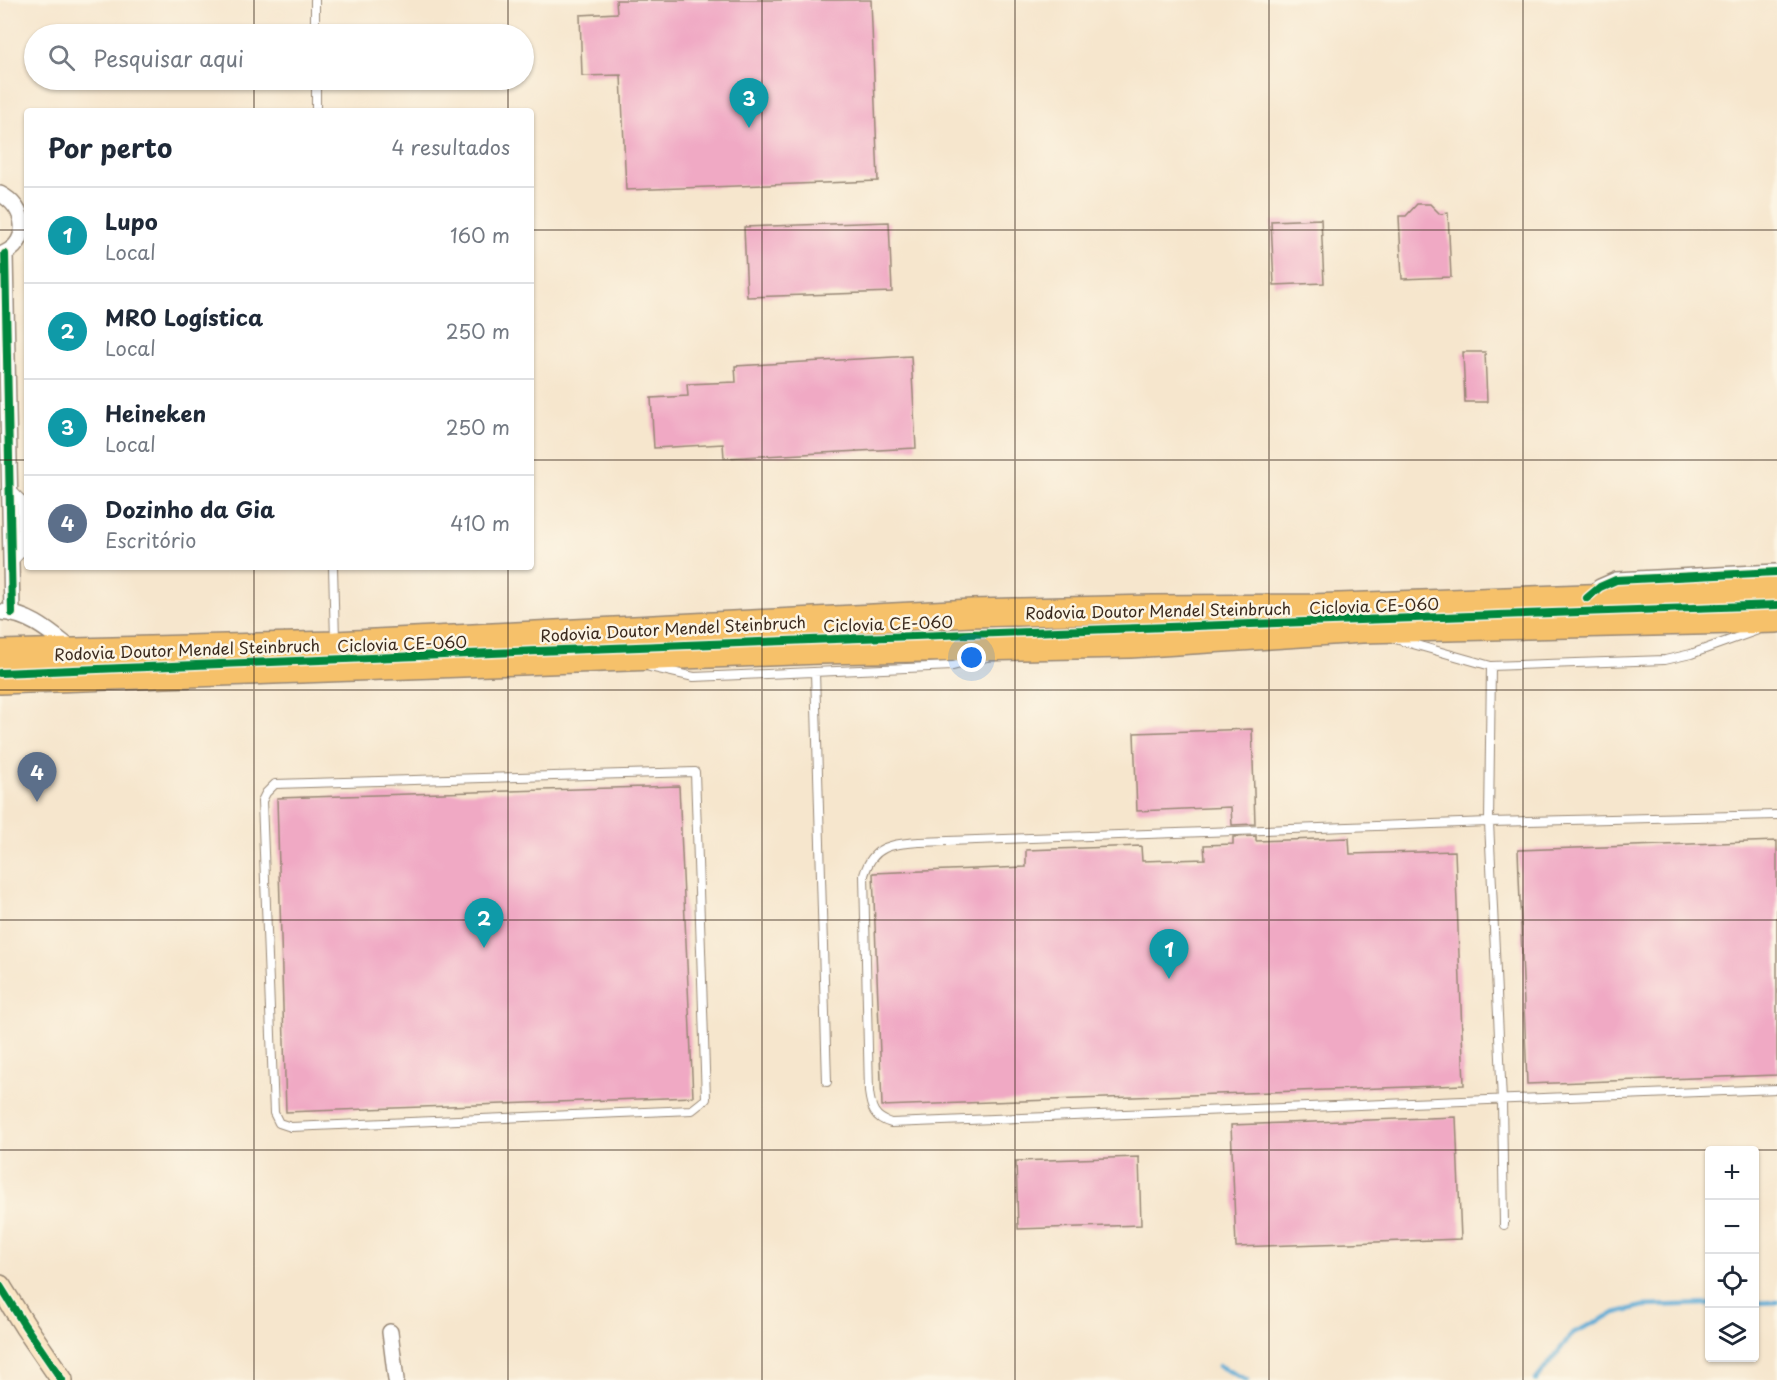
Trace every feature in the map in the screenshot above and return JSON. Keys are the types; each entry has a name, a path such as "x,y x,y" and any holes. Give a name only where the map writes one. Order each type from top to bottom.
{"highway":[{"name":"Rodovia Doutor Mendel Steinbruch","path":"0,654 335,645 972,613 1311,608 1777,591"},
{"name":"Rodovia Doutor Mendel Steinbruch","path":"0,680 821,650 1130,644 1362,629 1777,621"}],"street":[{"path":"0,194 14,203 22,218 17,243 2,255 6,613 32,620 76,653"},
{"path":"1587,598 1600,587 1616,580 1777,572"},
{"path":"1,1290 63,1380"},
{"path":"390,1332 396,1380"}],"lane":[{"path":"315,0 315,24"},
{"path":"316,90 316,108"},
{"path":"333,570 335,645"},
{"path":"1362,629 1491,666 1665,660 1709,649 1777,621"},
{"path":"623,658 655,669 694,677 953,666 986,658 1010,647"},
{"path":"1491,666 1489,822 1502,1101 1504,1225"},
{"path":"815,672 827,1082"},
{"path":"695,772 706,1099 692,1110 291,1127 279,1123 273,1113 262,801 275,784 695,772"},
{"path":"1777,815 1489,822 921,842 888,846 876,853 869,861 864,875 869,1092 873,1112 891,1123 1777,1089"}],"building":[{"path":"616,0 871,0 878,181 626,190 621,75 582,76 580,15 617,13"},
{"path":"1417,204 1430,204 1440,214 1448,213 1451,277 1402,279 1399,216 1406,216"},
{"path":"1321,219 1324,283 1274,285 1271,221"},
{"path":"889,222 892,292 747,297 744,227"},
{"path":"1463,352 1485,352 1487,402 1465,402"},
{"path":"911,356 916,448 724,458 723,444 654,448 651,398 688,396 687,384 736,382 735,366"},
{"path":"1252,729 1255,824 1232,825 1231,807 1137,811 1134,733"},
{"path":"679,786 693,1097 286,1112 277,798"},
{"path":"1256,836 1256,841 1349,838 1350,854 1455,851 1464,1085 882,1106 873,873 1026,867 1026,850 1141,846 1142,861 1205,859 1204,845 1233,844 1233,837"},
{"path":"1777,841 1777,1075 1527,1084 1518,850"},
{"path":"1456,1117 1461,1239 1236,1247 1231,1125"},
{"path":"1139,1157 1141,1225 1018,1229 1016,1161"}],"waterway":[{"path":"1759,1303 1777,1302"},
{"path":"1536,1380 1573,1333 1615,1313 1644,1306 1705,1304"},
{"path":"1219,1366 1247,1380"}],"cycle path":[{"path":"5,254 12,613"},
{"path":"1587,598 1600,587 1616,580 1777,572"},
{"name":"Ciclovia CE-060","path":"0,673 860,638 1777,605"},
{"path":"0,1286 62,1380"}],"place":[{"name":"Heineken","path":"749,128"},
{"name":"Dozinho da Gia","path":"37,802"},
{"name":"MRO Logística","path":"484,948"},
{"name":"Lupo","path":"1169,979"}]}
